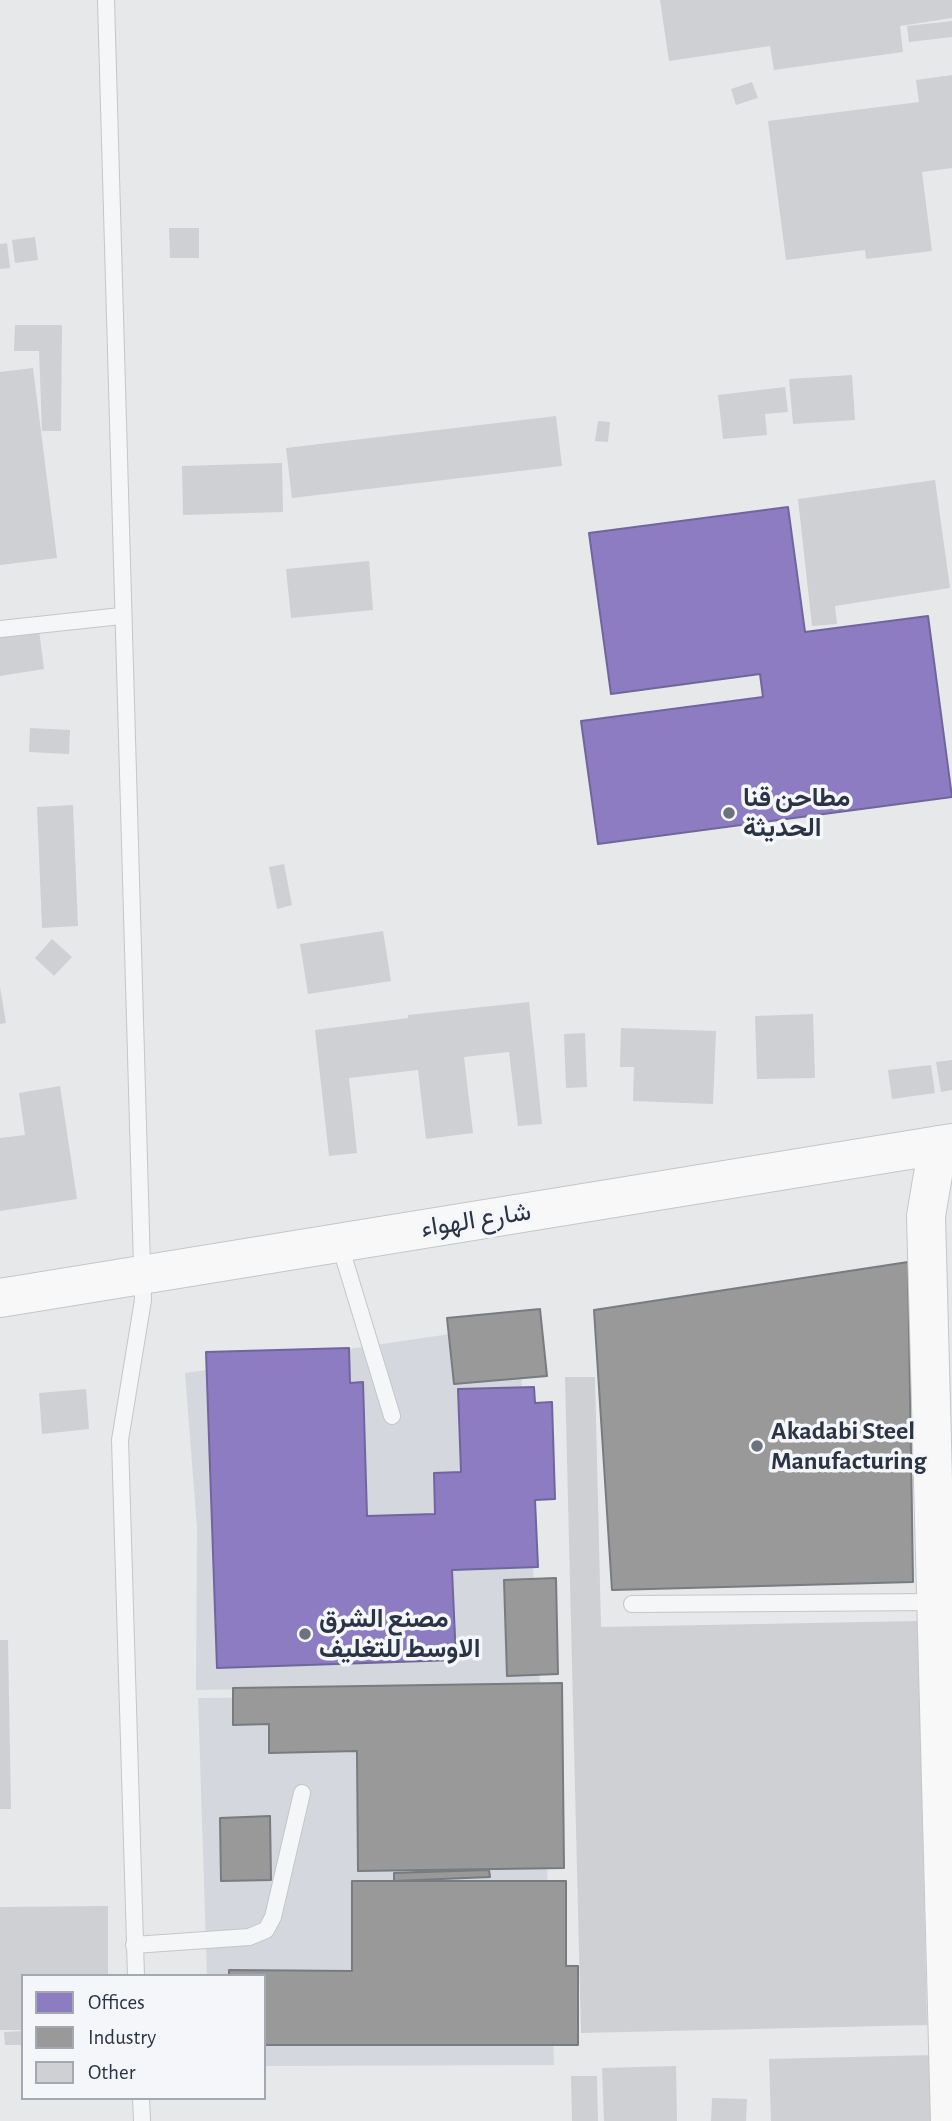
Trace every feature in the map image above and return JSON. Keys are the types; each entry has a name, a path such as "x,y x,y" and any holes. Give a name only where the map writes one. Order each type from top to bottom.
{"street":[{"name":"شارع الهواء","path":"0,1298 945,1144"},
{"path":"945,1144 926,1216 950,2121"}],"lane":[{"path":"106,0 121,616 143,1300 120,1440 136,1974"},
{"path":"0,629 121,616"},
{"path":"339,1242 392,1416"},
{"path":"632,1604 938,1602"},
{"path":"134,1945 250,1937 266,1930 273,1917 302,1793"},
{"path":"141,2100 142,2121"}],"shaded area":[{"path":"518,1324 540,1684 196,1690 197,1528 185,1373"},
{"path":"541,1695 554,2065 266,2066 266,1974 207,1974 198,1698"}],"building: Offices":[{"path":"788,507 805,632 928,616 952,797 598,844 581,721 763,697 760,674 611,694 589,533"},
{"path":"349,1348 350,1383 363,1382 367,1516 435,1514 434,1473 461,1472 458,1389 534,1387 535,1403 552,1402 555,1499 535,1500 538,1567 452,1570 456,1660 217,1668 206,1352"}],"building: Industry":[{"name":"Akadabi Steel Manufacturing","path":"908,1262 913,1582 612,1590 594,1310"},
{"path":"540,1309 547,1376 454,1384 447,1318"},
{"path":"556,1578 558,1674 507,1676 504,1580"},
{"path":"562,1683 564,1868 358,1871 357,1751 269,1753 269,1724 233,1725 233,1688"},
{"path":"270,1816 271,1880 221,1881 220,1818"},
{"path":"489,1870 490,1877 394,1881 394,1873"},
{"path":"352,1881 566,1881 566,1966 578,1966 578,2045 266,2045 266,1974 229,1974 229,1970 352,1971"}],"building: Other":[{"path":"660,0 952,0 952,18 900,26 903,52 774,70 770,46 669,61"},
{"path":"952,21 952,37 909,42 907,26"},
{"path":"952,75 952,168 922,172 932,251 866,259 865,250 786,260 768,121 919,102 916,80"},
{"path":"752,82 758,98 736,105 731,89"},
{"path":"169,228 199,228 199,258 170,258"},
{"path":"35,237 38,260 15,263 12,240"},
{"path":"7,243 10,268 0,269 0,244"},
{"path":"15,325 62,325 61,431 42,431 39,351 14,351"},
{"path":"33,368 57,558 0,565 0,372"},
{"path":"852,375 855,420 793,424 789,379"},
{"path":"785,387 788,412 765,414 767,435 723,439 718,395"},
{"path":"556,416 562,466 292,498 286,448"},
{"path":"598,421 610,422 608,442 595,441"},
{"path":"282,463 283,512 183,515 182,466"},
{"path":"935,480 950,588 835,606 837,624 812,626 798,499"},
{"path":"369,561 373,610 291,618 286,569"},
{"path":"39,630 44,669 0,676 0,635"},
{"path":"30,728 70,730 69,754 29,752"},
{"path":"73,805 78,926 42,928 37,807"},
{"path":"284,864 292,905 277,909 269,867"},
{"path":"383,931 391,981 308,994 300,944"},
{"path":"52,939 72,957 54,976 35,958"},
{"path":"0,987 6,1023 0,1024"},
{"path":"529,1002 542,1124 518,1126 509,1052 464,1057 473,1133 426,1139 418,1070 349,1078 357,1153 329,1156 315,1030 408,1018 408,1015"},
{"path":"813,1014 815,1078 757,1079 755,1016"},
{"path":"621,1028 716,1031 713,1104 633,1101 634,1067 620,1067"},
{"path":"585,1033 587,1087 566,1088 564,1034"},
{"path":"952,1060 952,1090 941,1092 936,1062"},
{"path":"931,1065 935,1093 892,1099 888,1070"},
{"path":"60,1086 77,1199 0,1211 0,1138 25,1135 19,1093"},
{"path":"565,1377 595,1377 601,1627 918,1621 927,2025 581,2033"},
{"path":"86,1389 89,1429 42,1434 39,1393"},
{"path":"0,1640 8,1640 11,1809 0,1809"},
{"path":"108,1906 108,1974 21,1974 21,2030 0,2030 0,1907"},
{"path":"21,2031 21,2045 5,2045 4,2032"},
{"path":"934,2055 935,2121 771,2121 769,2059"},
{"path":"676,2066 677,2121 604,2121 602,2068"},
{"path":"571,2076 597,2076 598,2121 572,2121"},
{"path":"712,2098 747,2099 746,2121 711,2121"}],"place":[{"name":"مطاحن قنا الحديثة","path":"729,813"},
{"name":"Akadabi Steel Manufacturing","path":"757,1446"},
{"name":"مصنع الشرق الاوسط للتغليف","path":"305,1634"}]}
